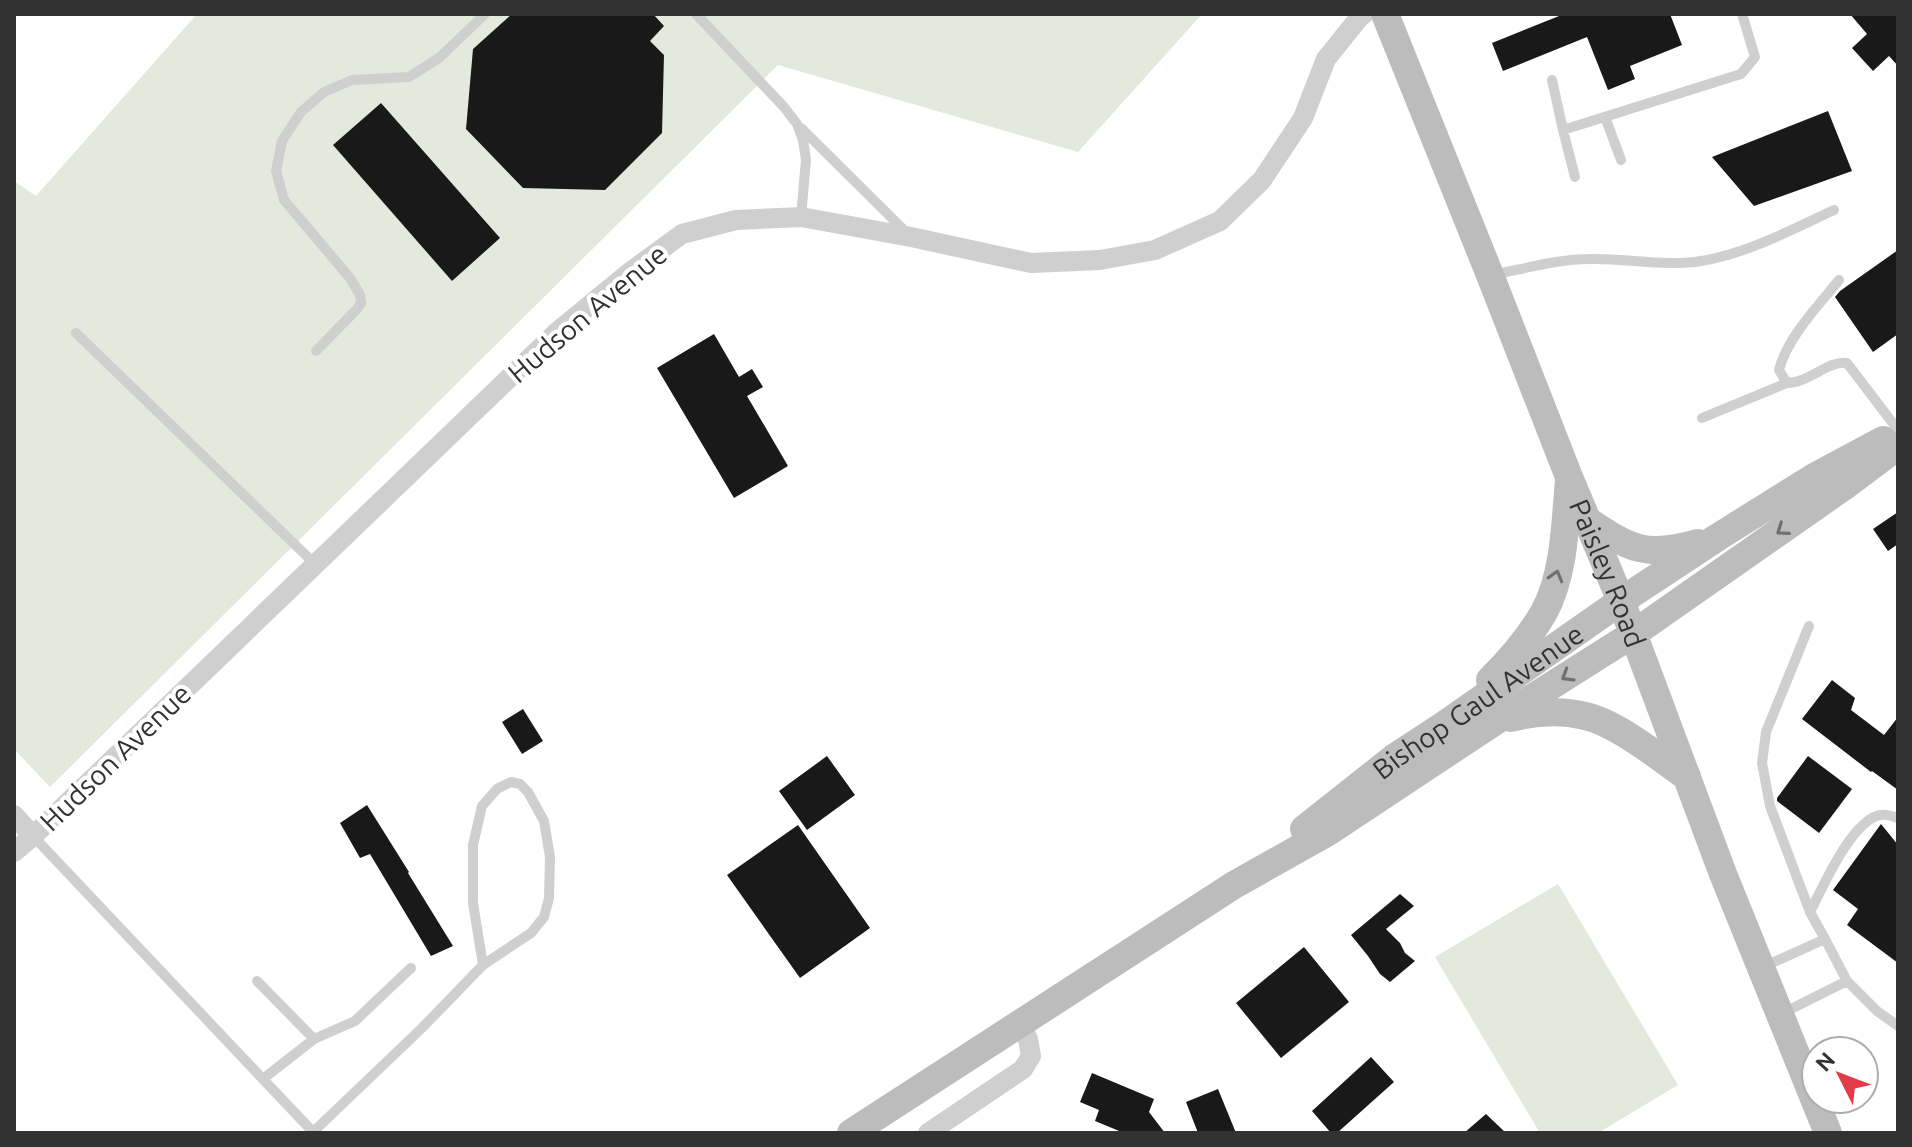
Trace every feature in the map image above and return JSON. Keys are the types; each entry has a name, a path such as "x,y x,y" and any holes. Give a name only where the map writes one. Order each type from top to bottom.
{"main road":[{"name":"Paisley Road","path":"1385,14 1621,601 1723,874 1828,1133"},
{"name":"Bishop Gaul Avenue","path":"1234,885 1373,773 1621,601 1814,477 1898,432"},
{"name":"Bishop Gaul Avenue","path":"851,1133 1234,885 1328,832 1633,634 1898,446"},
{"path":"1444,725 1504,666 1544,611 1563,548 1569,477"},
{"path":"1587,520 1618,541 1659,551 1718,537"},
{"path":"1494,722 1552,712 1587,716 1638,742 1687,777"}],"street":[{"name":"Hudson Avenue","path":"14,852 557,332 682,234 736,220 801,217 1031,263 1100,260 1155,250 1220,221 1262,180 1303,118 1326,59 1364,14"},
{"path":"14,815 33,836"},
{"path":"928,1133 1023,1069 1031,1056 1028,1039 1020,1025"}],"lane":[{"path":"316,351 357,309 361,303 360,295 350,278 284,200 276,171 282,141 301,112 324,92 352,80 409,77 439,58 485,14"},
{"path":"696,14 797,124 911,237"},
{"path":"1563,130 1741,74 1755,57 1742,14"},
{"path":"1552,80 1575,177"},
{"path":"1605,117 1621,160"},
{"path":"797,124 806,160 801,217"},
{"path":"1490,275 1576,259 1651,263 1702,261 1757,246 1834,210"},
{"path":"1787,383 1779,370 1782,360 1807,319 1839,280"},
{"path":"76,333 315,564"},
{"path":"1702,418 1787,383 1799,383 1839,362 1847,363 1898,432"},
{"path":"1809,626 1766,732 1762,763 1770,806 1810,912 1847,981 1877,1011 1898,1026"},
{"path":"33,836 313,1132 483,965 531,933 544,917 549,898 550,857 544,821 528,792 520,784 511,782 497,789 482,806 473,845 473,903 483,965"},
{"path":"1810,912 1840,855 1861,826 1877,815 1898,818"},
{"path":"1761,968 1825,939"},
{"path":"263,1079 314,1039 355,1021 411,968"},
{"path":"257,981 314,1039"},
{"path":"1780,1014 1847,981"}],"shaded area":[{"path":"197,14 1202,14 1078,152 778,65 50,787 14,749 14,181 36,196"},
{"path":"1558,884 1678,1085 1598,1133 1540,1133 1435,957"}],"building":[{"path":"512,14 653,14 664,26 650,41 664,55 662,133 605,190 523,188 466,129 473,49"},
{"path":"1564,14 1670,14 1682,45 1630,66 1635,79 1608,90 1587,37 1503,71 1492,43"},
{"path":"1850,14 1898,14 1898,66 1889,56 1873,71 1852,48 1867,34"},
{"path":"381,103 500,238 452,281 333,145"},
{"path":"1828,111 1852,171 1754,206 1712,157"},
{"path":"1898,250 1898,334 1873,352 1835,297"},
{"path":"714,334 739,377 752,369 763,387 747,396 788,466 734,498 657,368"},
{"path":"1898,512 1898,544 1888,551 1873,529"},
{"path":"1832,680 1855,698 1851,710 1884,735 1898,717 1898,790 1802,719"},
{"path":"523,709 543,741 522,754 502,722"},
{"path":"827,756 855,795 807,830 779,791"},
{"path":"1808,756 1852,789 1819,833 1777,801"},
{"path":"367,805 453,946 431,956 370,854 360,858 340,823"},
{"path":"1881,824 1898,845 1898,963 1847,925 1858,909 1833,890"},
{"path":"798,825 870,928 800,978 727,875"},
{"path":"1400,894 1414,906 1386,929 1415,961 1390,982 1380,974 1351,935"},
{"path":"1304,947 1349,1002 1281,1058 1236,1003"},
{"path":"1371,1057 1394,1082 1337,1133 1331,1133 1312,1111"},
{"path":"1092,1073 1154,1099 1149,1112 1165,1133 1124,1133 1095,1121 1099,1110 1080,1102"},
{"path":"1218,1089 1236,1133 1198,1133 1186,1102"},
{"path":"1486,1114 1506,1133 1464,1133"}]}
